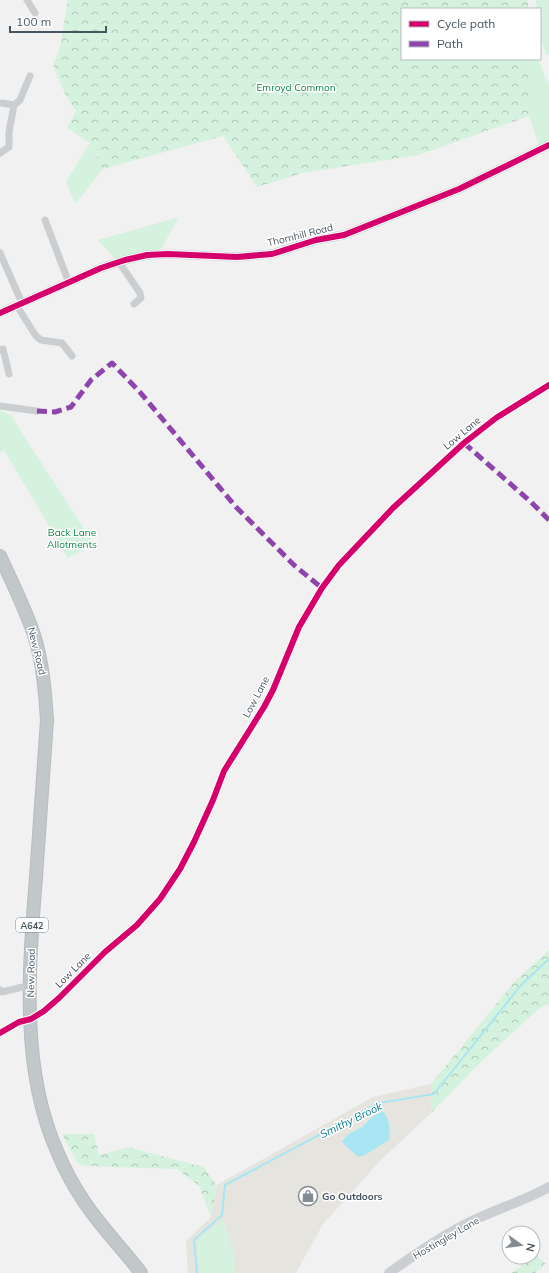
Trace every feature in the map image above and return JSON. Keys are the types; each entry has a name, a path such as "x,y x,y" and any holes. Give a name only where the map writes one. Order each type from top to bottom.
{"highway":[{"name":"New Road","path":"0,556 24,608 34,636 46,692 47,720 33,912 31,985 31,1043 39,1097 57,1152 83,1200 110,1236 141,1273"}],"main road":[{"name":"Hostingley Lane","path":"389,1273 470,1222 533,1196 549,1187"}],"street":[{"path":"27,0 35,13"},
{"path":"0,153 9,147 9,132 17,102 30,76"},
{"path":"2,102 17,102"},
{"name":"Thornhill Road","path":"0,313 101,268 147,255 168,254 237,257 272,254 316,240 344,235 459,188 549,145"},
{"path":"45,220 69,283"},
{"path":"0,253 19,304 36,336 41,340 62,343 72,356"},
{"path":"119,262 140,293 141,298 134,304"},
{"path":"0,350 2,349 9,374"},
{"name":"Low Lane","path":"0,1033 19,1022 31,1018 59,998 105,952 137,925 160,899 180,869 194,842 224,771 273,690 299,627 322,588 339,565 393,508 464,443 496,418 549,385"},
{"path":"0,406 37,411"},
{"path":"0,990 2,992 31,985"}],"shaded area":[{"name":"Go Outdoors","path":"431,1084 431,1113 380,1161 323,1224 296,1273 188,1273 186,1241 211,1217 217,1185 373,1097"}],"green space":[{"name":"Emroyd Common","path":"68,0 528,0 528,8 401,8 401,60 529,60 529,116 419,155 303,173 257,187 223,136 103,169 90,143 67,128 76,111 65,94 53,65 60,47"},
{"path":"536,0 549,0 549,54 546,55 541,40 541,8 536,8"},
{"path":"528,60 538,60 549,86 549,140 539,146 529,116"},
{"path":"90,143 103,169 75,204 66,181"},
{"path":"179,217 160,251 116,260 98,240"},
{"name":"Back Lane Allotments","path":"0,410 12,416 94,544 68,558 4,450 0,452"},
{"path":"549,950 549,1004 540,1008 484,1059 431,1113 431,1084 516,980"},
{"path":"62,1134 94,1134 99,1155 128,1147 203,1167 217,1185 211,1217 199,1186 177,1169 84,1166 77,1163"},
{"path":"223,1219 234,1254 235,1273 200,1273 196,1241"},
{"path":"541,1260 546,1264 535,1273 511,1273 523,1265 541,1265"}],"water":[{"path":"383,1111 388,1121 389,1140 365,1155 358,1157 342,1141 349,1134 362,1127 372,1117"}],"waterway":[{"name":"Smithy Brook","path":"197,1273 194,1240 222,1215 225,1185 379,1103 434,1094 521,985 549,959"}],"marked path":[{"path":"37,411 55,412 71,407 91,380 112,363 139,391 236,507 295,566 322,588"},
{"path":"464,443 531,502 549,520"}],"cycle path":[{"path":"0,313 101,268 147,255 168,254 237,257 272,254 316,240 344,235 459,189 549,145"},
{"path":"0,1033 19,1022 31,1019 44,1011 105,952 137,925 160,899 180,869 194,842 224,771 273,690 299,627 322,588 339,565 393,508 464,443 496,418 549,385"}],"place":[{"name":"Go Outdoors","path":"308,1196"}]}
